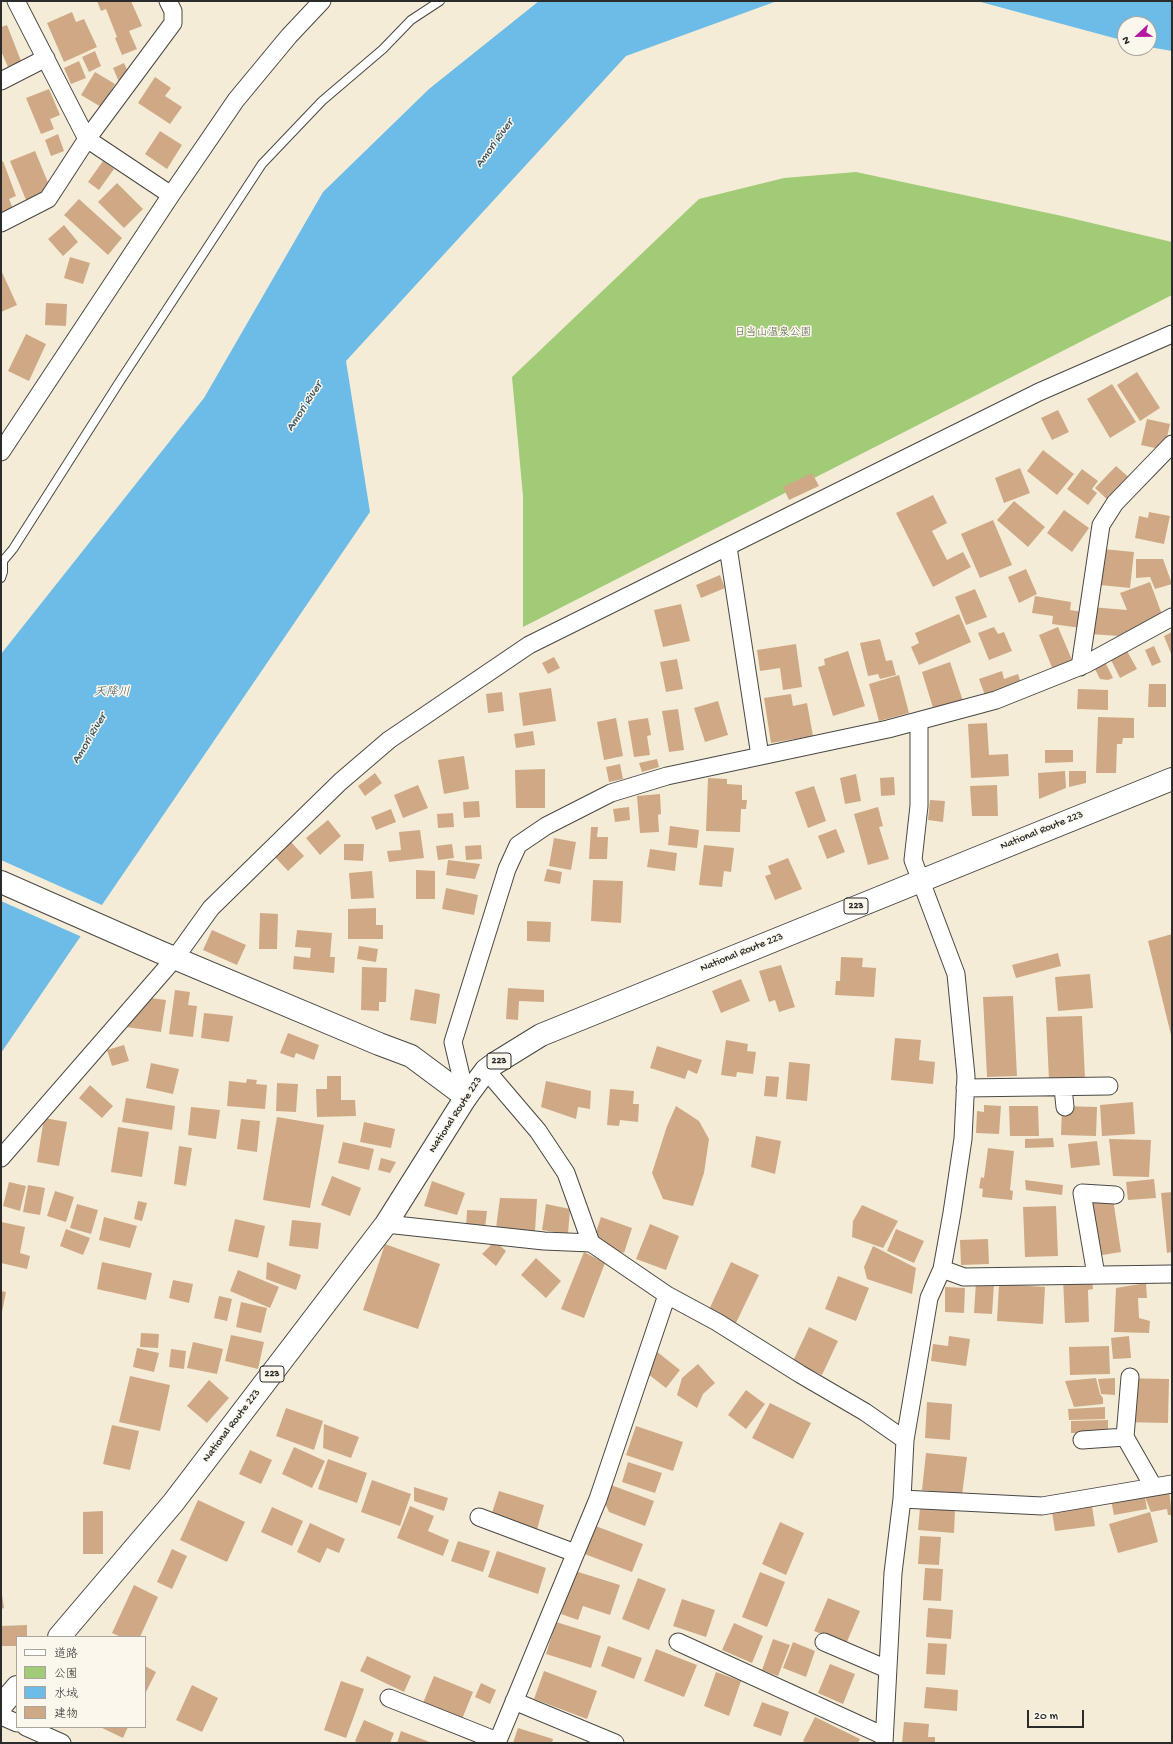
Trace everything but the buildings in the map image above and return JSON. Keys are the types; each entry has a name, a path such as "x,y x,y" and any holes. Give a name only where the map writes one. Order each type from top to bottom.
{"main road":[{"name":"National Route 223","path":"61,1636 173,1503 386,1224 466,1097 486,1070 541,1035 1172,779"},
{"path":"1,882 167,955 411,1056 466,1097"},
{"path":"1,1706 16,1688"}],"street":[{"path":"16,1 87,139 171,195"},
{"path":"1,223 48,199 87,139 173,23 173,11 168,1"},
{"path":"1,452 171,195 236,100 289,36 322,1"},
{"path":"1,81 46,58"},
{"path":"1,1158 167,955 211,908 340,782 389,740 529,645 1039,392 1172,334"},
{"path":"1080,666 1101,525 1115,503 1172,444"},
{"path":"728,547 760,756"},
{"path":"466,1097 453,1042 507,869 518,845 546,826 611,793 667,776 920,721 996,700 1080,666 1172,617"},
{"path":"678,1642 884,1739 893,1574 902,1499 905,1440 929,1298 942,1269 952,1213 962,1139 966,1076 956,974 913,860 919,806 920,721"},
{"path":"486,1070 538,1131 566,1173 591,1243"},
{"path":"965,1088 1062,1088 1109,1086"},
{"path":"1062,1088 1065,1107"},
{"path":"1096,1275 1082,1193 1115,1195"},
{"path":"386,1224 544,1241 591,1243 667,1295 717,1322 800,1374 865,1412 905,1440"},
{"path":"942,1269 964,1277 1172,1274"},
{"path":"389,1698 497,1742 598,1499 667,1295"},
{"path":"1130,1377 1125,1437 1153,1486"},
{"path":"1082,1440 1125,1437"},
{"path":"902,1499 1042,1506 1172,1484"},
{"path":"479,1517 576,1553"},
{"path":"824,1642 887,1669"},
{"path":"514,1701 615,1743"},
{"path":"1,1716 16,1723"},
{"path":"28,1728 62,1743"}],"lane":[{"path":"1,578 4,572 2,562 13,549 120,381 262,164 322,101 383,49 410,20 440,1"}],"green space":[{"name":"日当山温泉公園","path":"856,172 1062,216 1172,242 1172,295 523,627 523,496 512,377 699,199 784,178"}],"water":[{"name":"天降川","path":"539,1 777,1 626,56 346,361 370,512 1,1053 1,654 204,398 323,192 429,89"},
{"path":"977,1 1172,1 1172,51 1157,48 1157,16 1117,16 1117,39"}],"pier":[{"path":"1,860 104,906 82,937 1,901"}],"water label":[{"name":"Amori River","path":"495,144"},
{"name":"Amori River","path":"305,407"},
{"name":"Amori River","path":"90,739"}]}
